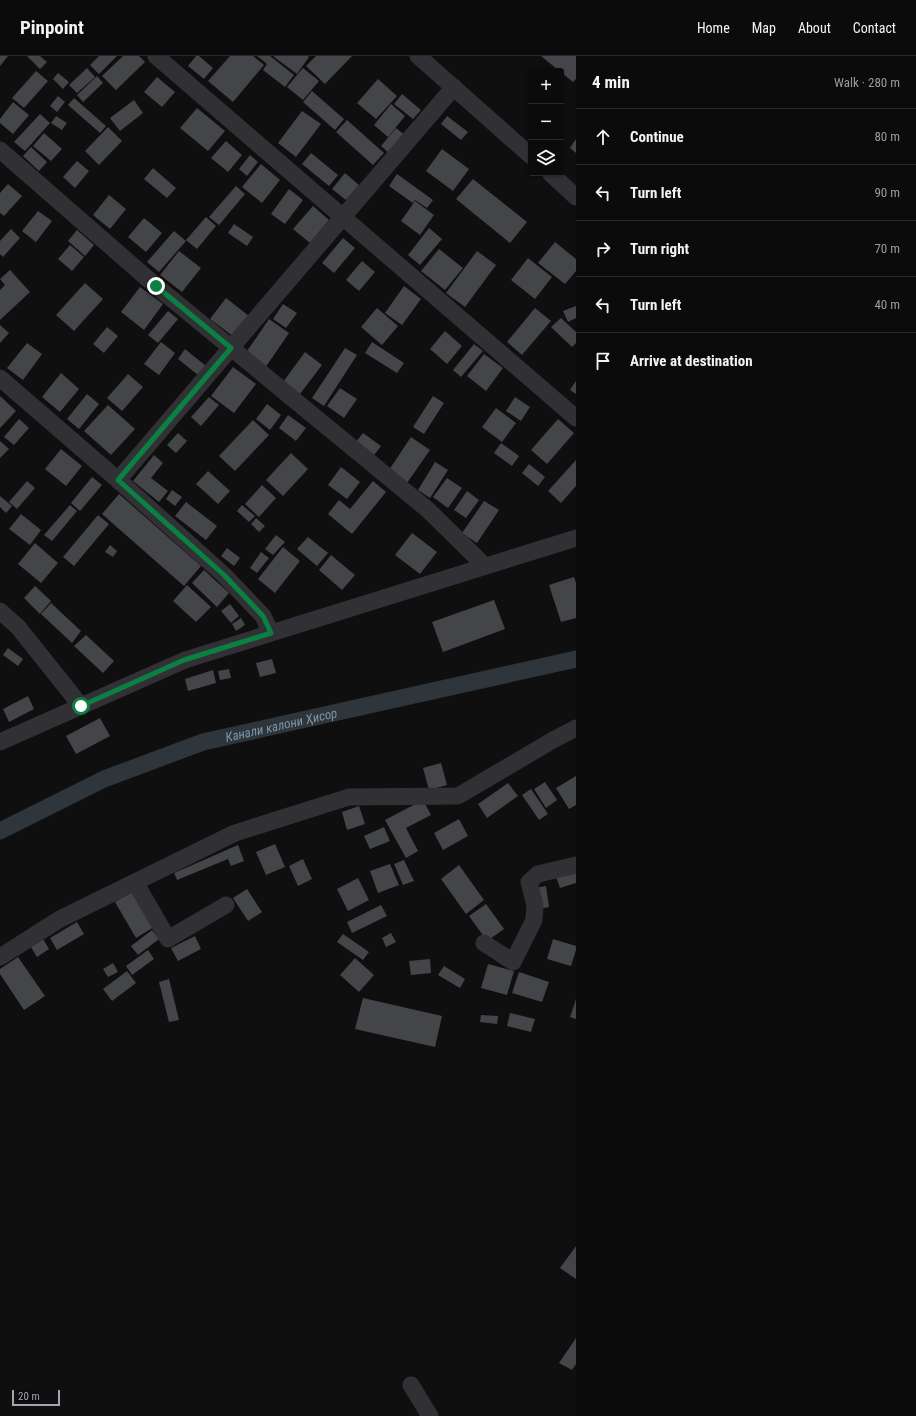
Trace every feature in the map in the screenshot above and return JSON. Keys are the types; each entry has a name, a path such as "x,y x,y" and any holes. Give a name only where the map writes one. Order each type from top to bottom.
{"street":[{"path":"156,56 576,418"},
{"path":"418,56 528,153"},
{"path":"118,480 454,87"},
{"path":"0,150 156,286 426,509 485,566"},
{"path":"553,176 576,197"},
{"path":"0,378 118,480 224,575 263,616 271,633"},
{"path":"0,742 184,660 576,538"},
{"path":"0,611 18,627 81,706"},
{"path":"0,957 60,919 235,833 349,796 458,796 576,728"},
{"path":"484,943 513,962 534,920 535,905 529,882 538,874 576,865"},
{"path":"136,882 168,939 226,905"},
{"path":"411,1385 430,1416"}],"building":[{"path":"0,56 8,56 0,66"},
{"path":"27,56 40,56 47,62 40,69"},
{"path":"99,56 117,56 99,74 90,65"},
{"path":"123,56 139,56 145,62 116,90 102,76"},
{"path":"196,56 199,56 213,68 204,79 188,66"},
{"path":"230,56 253,56 264,65 233,102 208,81"},
{"path":"257,56 270,56 294,75 285,87 263,70 267,64"},
{"path":"274,56 308,56 309,57 297,74"},
{"path":"316,56 352,56 325,84 306,66"},
{"path":"541,56 576,56 576,79 573,82 564,75 564,68 556,68"},
{"path":"87,68 95,77 77,93 69,85"},
{"path":"303,68 319,81 303,100 287,87"},
{"path":"36,71 48,81 24,108 12,98"},
{"path":"58,73 69,82 63,89 53,79"},
{"path":"97,76 103,83 83,102 77,95"},
{"path":"157,77 175,92 162,107 144,92"},
{"path":"378,79 397,96 376,119 357,103"},
{"path":"312,91 344,119 335,130 303,102"},
{"path":"402,94 421,110 413,119 394,104"},
{"path":"58,96 65,102 57,112 50,106"},
{"path":"74,98 106,126 100,133 68,105"},
{"path":"134,100 143,113 120,131 110,118"},
{"path":"13,102 29,115 13,134 0,123 0,119"},
{"path":"391,104 405,116 388,137 374,125"},
{"path":"197,108 225,131 208,151 180,128"},
{"path":"302,111 321,124 296,157 278,143"},
{"path":"40,114 50,123 25,151 14,142"},
{"path":"56,116 67,123 62,130 51,123"},
{"path":"447,116 468,132 461,140 441,124"},
{"path":"347,120 384,153 373,165 336,132"},
{"path":"108,127 122,141 99,165 85,151"},
{"path":"396,128 405,135 390,154 381,146"},
{"path":"44,133 62,149 51,161 33,146"},
{"path":"576,139 576,153 570,148"},
{"path":"226,141 242,155 228,172 211,158"},
{"path":"31,147 47,162 39,171 23,156"},
{"path":"442,149 469,169 453,191 426,171"},
{"path":"311,153 338,175 329,186 302,164"},
{"path":"250,155 258,162 247,176 239,169"},
{"path":"77,161 89,171 75,188 63,177"},
{"path":"261,164 280,180 262,203 242,187"},
{"path":"153,168 176,188 167,198 144,179"},
{"path":"345,173 359,185 346,200 332,189"},
{"path":"397,174 433,200 427,208 415,200 413,203 389,186"},
{"path":"473,179 527,222 510,243 456,199"},
{"path":"8,184 22,196 4,216 0,213 0,193"},
{"path":"236,186 245,194 219,225 209,217"},
{"path":"289,189 303,200 285,224 271,214"},
{"path":"109,195 126,209 110,229 93,215"},
{"path":"415,201 434,215 420,235 401,221"},
{"path":"313,206 329,220 310,243 293,229"},
{"path":"38,211 52,221 36,242 22,231"},
{"path":"206,217 216,226 197,249 186,240"},
{"path":"144,218 162,233 146,252 128,237"},
{"path":"234,224 253,237 247,246 228,233"},
{"path":"429,228 442,239 420,265 408,255"},
{"path":"11,229 20,238 3,257 0,254 0,241"},
{"path":"77,230 94,245 85,256 68,241"},
{"path":"174,231 186,241 159,272 147,262"},
{"path":"343,238 355,248 334,273 322,263"},
{"path":"555,242 576,259 576,271 565,284 538,263"},
{"path":"70,245 84,257 72,271 58,259"},
{"path":"439,249 463,268 445,290 421,271"},
{"path":"179,251 201,268 182,292 160,275"},
{"path":"477,251 496,265 465,307 446,293"},
{"path":"528,258 552,277 535,299 511,280"},
{"path":"362,261 375,272 359,291 346,280"},
{"path":"10,270 30,292 0,320 0,290 5,285 0,279"},
{"path":"85,283 103,299 74,331 56,315"},
{"path":"404,286 421,299 402,325 385,313"},
{"path":"140,287 163,304 144,330 121,312"},
{"path":"226,298 249,316 234,337 210,319"},
{"path":"283,304 297,313 286,328 273,319"},
{"path":"576,306 576,318 568,322 563,311"},
{"path":"377,308 398,326 382,345 361,327"},
{"path":"535,308 551,321 522,355 507,342"},
{"path":"168,311 178,319 158,343 148,335"},
{"path":"561,318 576,332 576,343 572,347 551,327"},
{"path":"269,319 289,333 265,368 245,354"},
{"path":"0,325 9,333 0,343"},
{"path":"107,327 118,336 104,353 93,344"},
{"path":"445,331 462,346 447,364 430,349"},
{"path":"161,342 175,353 159,375 144,364"},
{"path":"372,342 404,363 397,373 365,353"},
{"path":"27,343 42,354 23,380 7,368"},
{"path":"474,344 483,351 461,377 453,370"},
{"path":"345,348 357,355 324,406 312,398"},
{"path":"185,349 206,366 198,375 178,359"},
{"path":"305,352 322,365 300,394 283,382"},
{"path":"484,354 503,368 486,391 467,376"},
{"path":"233,367 256,384 234,413 211,396"},
{"path":"61,373 79,389 60,412 42,397"},
{"path":"128,374 143,387 122,411 107,398"},
{"path":"576,381 576,394 570,390"},
{"path":"340,388 357,399 344,418 327,406"},
{"path":"87,394 99,404 79,429 67,419"},
{"path":"0,396 16,411 0,428"},
{"path":"433,396 444,403 424,434 413,427"},
{"path":"209,397 219,405 201,426 191,417"},
{"path":"515,397 530,407 521,421 506,411"},
{"path":"267,404 281,415 270,430 256,419"},
{"path":"108,405 135,429 111,455 84,431"},
{"path":"496,408 516,423 502,442 482,427"},
{"path":"288,415 306,428 296,441 279,428"},
{"path":"19,419 29,428 14,445 4,437"},
{"path":"558,419 574,433 547,464 531,450"},
{"path":"253,420 269,435 235,471 219,456"},
{"path":"178,433 187,441 176,453 167,445"},
{"path":"363,433 381,446 374,455 356,442"},
{"path":"411,437 430,450 407,483 389,470"},
{"path":"0,441 9,449 0,458"},
{"path":"501,443 519,456 512,466 494,453"},
{"path":"61,449 82,466 66,486 45,469"},
{"path":"291,453 308,469 283,496 266,480"},
{"path":"154,455 163,463 151,478 168,491 159,502 133,481"},
{"path":"576,460 576,486 561,503 548,491"},
{"path":"435,462 448,470 430,498 418,490"},
{"path":"529,464 545,477 538,486 522,473"},
{"path":"341,467 360,482 347,499 328,485"},
{"path":"208,471 230,491 218,504 196,484"},
{"path":"92,477 102,485 80,511 71,503"},
{"path":"447,478 462,488 448,508 433,497"},
{"path":"27,481 35,488 17,509 9,502"},
{"path":"373,481 386,492 352,534 328,514 339,500 350,509"},
{"path":"262,485 276,498 259,517 245,504"},
{"path":"172,490 182,497 175,506 166,499"},
{"path":"467,491 479,500 466,518 454,510"},
{"path":"119,494 201,566 184,586 102,514"},
{"path":"0,496 12,506 6,513 0,507"},
{"path":"484,501 499,510 477,543 462,533"},
{"path":"186,502 217,526 206,540 175,516"},
{"path":"70,505 77,511 52,541 44,535"},
{"path":"242,505 255,516 249,522 237,511"},
{"path":"21,514 41,530 30,545 9,529"},
{"path":"98,515 109,524 74,566 63,557"},
{"path":"256,518 265,526 259,532 251,524"},
{"path":"412,533 437,552 420,574 395,555"},
{"path":"276,535 285,542 273,555 265,549"},
{"path":"308,537 328,553 317,566 297,549"},
{"path":"35,543 58,563 41,583 18,564"},
{"path":"110,545 117,551 113,557 105,552"},
{"path":"283,547 300,561 275,593 258,579"},
{"path":"227,548 240,558 234,566 221,556"},
{"path":"261,552 269,558 257,573 250,568"},
{"path":"331,555 355,575 342,590 319,570"},
{"path":"204,570 229,593 217,607 192,583"},
{"path":"574,577 576,583 576,618 561,622 549,585"},
{"path":"187,585 211,607 196,622 173,601"},
{"path":"35,586 51,601 40,614 24,598"},
{"path":"494,600 505,629 443,652 432,622"},
{"path":"51,603 81,631 72,643 41,614"},
{"path":"230,604 239,616 231,623 221,611"},
{"path":"241,618 245,625 236,631 232,624"},
{"path":"86,635 114,661 103,673 74,646"},
{"path":"8,648 23,659 18,666 3,655"},
{"path":"272,659 276,673 260,677 256,663"},
{"path":"229,669 231,678 220,680 218,671"},
{"path":"213,670 216,683 188,691 185,679"},
{"path":"28,696 34,709 9,722 3,709"},
{"path":"100,718 110,736 76,754 66,736"},
{"path":"441,763 447,785 429,790 423,768"},
{"path":"576,776 576,805 569,809 556,788"},
{"path":"545,782 557,800 546,808 534,789"},
{"path":"508,783 518,796 487,818 478,804"},
{"path":"531,789 548,814 539,820 522,795"},
{"path":"423,800 431,815 406,828 418,851 406,858 385,820"},
{"path":"359,806 365,824 347,830 342,812"},
{"path":"459,819 468,836 443,850 434,833"},
{"path":"384,827 390,841 370,849 364,836"},
{"path":"275,844 285,867 266,875 256,852"},
{"path":"238,845 244,861 231,866 228,859 177,880 174,873"},
{"path":"303,859 312,879 298,886 289,866"},
{"path":"404,860 414,881 403,885 394,864"},
{"path":"390,864 399,885 378,893 370,871"},
{"path":"459,865 484,900 466,914 441,879"},
{"path":"576,867 576,883 560,888 555,874"},
{"path":"358,878 369,900 348,911 337,889"},
{"path":"546,886 549,907 539,909 535,888"},
{"path":"247,889 262,912 248,921 233,898"},
{"path":"133,891 154,927 136,938 115,902"},
{"path":"486,904 504,929 487,941 469,916"},
{"path":"381,905 387,916 352,933 347,922"},
{"path":"77,922 84,934 57,950 50,938"},
{"path":"152,930 159,939 138,955 131,946"},
{"path":"391,933 396,942 386,947 382,938"},
{"path":"343,934 369,952 363,960 337,942"},
{"path":"195,936 201,949 178,961 171,948"},
{"path":"43,939 49,949 37,957 31,947"},
{"path":"553,939 576,946 571,966 547,959"},
{"path":"148,950 154,959 132,975 126,966"},
{"path":"18,957 45,996 24,1010 0,974 0,969"},
{"path":"355,958 374,975 359,992 340,975"},
{"path":"430,959 431,973 411,975 409,961"},
{"path":"113,963 118,972 108,977 103,969"},
{"path":"488,964 514,971 507,995 481,988"},
{"path":"444,966 465,979 460,988 438,975"},
{"path":"127,971 136,983 112,1001 103,989"},
{"path":"519,972 549,982 542,1002 512,993"},
{"path":"169,979 179,1020 169,1022 159,982"},
{"path":"363,998 442,1016 435,1047 355,1029"},
{"path":"576,999 576,1019 570,1017"},
{"path":"510,1013 535,1019 531,1032 507,1026"},
{"path":"481,1015 498,1016 497,1024 480,1022"},
{"path":"576,1246 576,1279 560,1268"},
{"path":"576,1338 576,1364 572,1370 559,1363"}],"waterway":[{"name":"Канали калони Ҳисор","path":"0,831 104,779 203,742 576,659"}],"route":[{"path":"81,706 184,660 271,633 263,616 224,575 118,480 231,348 156,286"}]}
